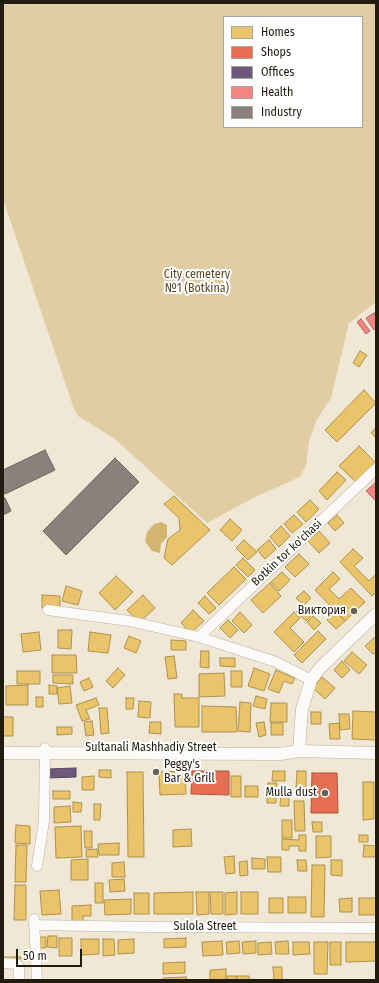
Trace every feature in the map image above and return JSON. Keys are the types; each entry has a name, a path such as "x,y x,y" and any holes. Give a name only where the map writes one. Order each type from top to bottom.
{"street":[{"name":"Botkin tor ko'chasi","path":"199,637 376,469"},
{"path":"48,610 129,621 199,637 276,662 311,680"},
{"path":"299,751 302,709 311,680 320,668 376,614"},
{"name":"Sultаnali Mashhadiy Street","path":"3,747 45,751"},
{"path":"37,866 44,821 45,751"},
{"name":"Sultаnali Mashhadiy Street","path":"3,753 45,751 280,754 299,751 376,753"},
{"name":"Sulola Street","path":"37,980 34,922 150,927 376,928"},
{"path":"3,963 17,964 19,967 19,980"}],"green space":[{"name":"City cemetery №1 (Botkina)","path":"3,3 376,3 376,302 349,323 331,398 317,419 309,441 306,465 300,477 255,497 207,523 115,439 78,416 73,406 3,199"}],"shaded area":[{"path":"161,522 167,525 167,537 161,544 160,553 152,551 145,541 147,532 154,524"}],"building: Homes":[{"path":"360,351 367,355 359,367 353,363"},
{"path":"364,390 376,403 337,442 325,430"},
{"path":"376,427 376,438 371,433"},
{"path":"359,446 376,463 357,483 339,466"},
{"path":"337,472 346,480 327,500 319,491"},
{"path":"174,496 210,530 172,565 164,558 168,539 180,530 179,518 164,504"},
{"path":"310,500 319,509 306,522 297,512"},
{"path":"294,515 303,524 292,533 284,524"},
{"path":"337,515 344,523 335,531 328,523"},
{"path":"230,519 242,530 232,541 220,530"},
{"path":"281,526 290,536 279,547 270,537"},
{"path":"319,531 330,543 319,553 308,541"},
{"path":"244,540 257,552 248,560 236,548"},
{"path":"269,540 276,549 265,559 257,550"},
{"path":"353,549 363,558 354,566 369,581 376,574 376,592 372,596 340,562"},
{"path":"299,554 309,564 295,577 285,567"},
{"path":"243,558 255,570 248,577 236,565"},
{"path":"234,567 246,579 219,605 207,593"},
{"path":"282,572 290,580 279,591 271,582"},
{"path":"333,572 340,579 329,589 339,599 351,588 365,602 345,621 315,590"},
{"path":"116,576 133,592 115,610 99,593"},
{"path":"270,583 281,596 263,613 251,600"},
{"path":"66,586 82,591 78,605 62,601"},
{"path":"304,591 311,598 304,605 296,598"},
{"path":"42,595 60,596 60,609 42,608"},
{"path":"143,595 155,608 139,623 127,610"},
{"path":"205,596 216,608 209,614 198,603"},
{"path":"302,606 312,615 306,621 296,612"},
{"path":"193,610 204,621 191,633 181,623"},
{"path":"336,611 345,621 336,629 327,620"},
{"path":"240,612 252,625 244,633 232,621"},
{"path":"294,612 300,618 290,628 304,642 294,652 274,632"},
{"path":"313,616 321,623 314,630 307,622"},
{"path":"228,620 238,630 230,638 220,628"},
{"path":"58,630 72,630 71,649 58,648"},
{"path":"318,631 326,639 302,663 294,655"},
{"path":"39,632 41,650 23,652 21,634"},
{"path":"90,632 111,635 108,653 88,651"},
{"path":"129,636 141,641 136,653 124,648"},
{"path":"376,636 376,652 373,654 365,646"},
{"path":"171,640 186,641 186,650 171,650"},
{"path":"201,651 209,651 209,668 200,667"},
{"path":"352,652 367,665 359,674 344,661"},
{"path":"52,655 76,655 77,673 52,673"},
{"path":"174,656 177,678 168,679 165,657"},
{"path":"220,658 235,658 235,667 220,666"},
{"path":"342,661 350,670 342,678 334,670"},
{"path":"118,668 125,675 113,688 106,681"},
{"path":"254,668 270,674 264,691 248,686"},
{"path":"276,670 295,678 292,684 284,681 279,693 268,689"},
{"path":"17,671 40,671 40,684 17,684"},
{"path":"231,671 242,671 242,687 231,687"},
{"path":"224,673 225,696 199,697 199,674"},
{"path":"53,675 73,675 73,684 53,683"},
{"path":"322,677 335,688 325,699 313,688"},
{"path":"89,678 93,687 84,691 80,682"},
{"path":"28,685 28,705 6,705 6,686"},
{"path":"49,685 57,686 57,694 49,694"},
{"path":"70,686 72,703 59,704 57,688"},
{"path":"174,694 182,694 182,698 199,698 199,727 175,727"},
{"path":"256,696 267,699 265,709 253,706"},
{"path":"36,697 43,697 43,707 36,707"},
{"path":"96,698 99,705 86,710 90,719 82,721 76,705"},
{"path":"126,698 134,698 133,709 126,709"},
{"path":"139,701 151,702 150,718 138,717"},
{"path":"240,702 251,703 250,732 238,731"},
{"path":"271,703 287,703 287,722 270,722"},
{"path":"202,706 236,707 237,732 202,732"},
{"path":"99,708 107,708 109,733 101,734"},
{"path":"353,711 376,712 376,740 352,739"},
{"path":"311,712 321,712 321,724 311,724"},
{"path":"339,714 349,714 350,729 340,730"},
{"path":"3,717 13,717 13,736 3,736"},
{"path":"92,721 94,735 86,736 84,722"},
{"path":"150,722 161,722 161,734 149,733"},
{"path":"264,722 266,735 259,737 256,723"},
{"path":"271,723 283,723 283,735 271,735"},
{"path":"339,723 340,739 330,739 329,724"},
{"path":"57,727 72,727 72,734 57,735"},
{"path":"99,770 111,770 111,778 99,777"},
{"path":"185,771 186,794 160,795 159,772"},
{"path":"273,771 285,771 285,781 272,781"},
{"path":"297,771 306,771 306,788 296,788"},
{"path":"127,772 143,772 144,857 128,857"},
{"path":"94,776 94,790 82,790 82,777"},
{"path":"231,776 241,776 241,797 231,797"},
{"path":"363,782 374,782 374,819 363,820"},
{"path":"268,783 277,783 276,803 267,803"},
{"path":"245,786 258,786 258,797 245,797"},
{"path":"53,791 70,791 70,799 53,799"},
{"path":"281,792 289,792 289,806 280,806"},
{"path":"294,801 304,801 305,831 295,831"},
{"path":"73,802 82,803 81,812 73,812"},
{"path":"94,804 101,804 100,820 94,820"},
{"path":"70,806 71,822 54,823 54,807"},
{"path":"282,820 292,820 292,838 282,838"},
{"path":"312,822 322,822 322,832 313,832"},
{"path":"16,825 30,826 30,844 15,843"},
{"path":"81,826 82,857 56,858 55,827"},
{"path":"191,829 192,846 173,847 173,830"},
{"path":"84,831 92,831 92,848 85,848"},
{"path":"299,835 306,835 306,851 299,851 299,846 289,846 289,850 282,850 282,839 299,840"},
{"path":"359,835 368,835 368,842 359,842"},
{"path":"316,836 331,836 331,857 316,858"},
{"path":"119,843 119,855 99,855 98,844"},
{"path":"16,845 27,845 26,882 15,882"},
{"path":"364,845 376,846 376,857 363,857"},
{"path":"97,849 98,857 86,857 86,850"},
{"path":"234,856 235,873 226,874 224,857"},
{"path":"267,857 281,857 281,872 268,872"},
{"path":"252,858 265,859 265,869 252,869"},
{"path":"88,859 88,880 71,880 71,860"},
{"path":"297,860 306,860 307,871 298,871"},
{"path":"331,860 342,860 342,876 331,875"},
{"path":"247,861 248,875 240,876 239,862"},
{"path":"124,862 125,877 112,877 112,863"},
{"path":"312,865 325,865 324,917 311,917"},
{"path":"124,879 125,891 110,892 109,880"},
{"path":"95,883 103,883 103,903 95,903"},
{"path":"15,885 26,885 26,920 14,920"},
{"path":"59,890 61,914 42,915 40,891"},
{"path":"193,892 193,914 154,914 154,893"},
{"path":"196,892 209,892 209,914 197,915"},
{"path":"210,892 223,892 223,914 211,914"},
{"path":"237,892 237,914 225,915 225,893"},
{"path":"241,892 258,892 258,914 241,914"},
{"path":"134,893 149,893 149,914 134,914"},
{"path":"288,897 306,897 306,913 288,913"},
{"path":"269,898 283,898 283,913 269,913"},
{"path":"352,898 352,912 340,912 339,899"},
{"path":"359,898 376,898 376,915 359,915"},
{"path":"131,899 131,914 105,915 104,900"},
{"path":"91,905 91,916 83,916 83,922 72,923 72,906"},
{"path":"48,936 57,936 57,948 47,947"},
{"path":"38,937 46,937 46,948 38,948"},
{"path":"59,938 72,938 72,956 59,956"},
{"path":"186,938 186,947 164,948 164,939"},
{"path":"81,939 99,939 99,954 81,955"},
{"path":"103,939 114,939 115,955 103,956"},
{"path":"134,939 134,953 118,954 118,940"},
{"path":"222,941 223,955 203,956 202,942"},
{"path":"239,941 240,953 227,954 226,942"},
{"path":"256,941 256,953 243,954 242,942"},
{"path":"288,941 289,954 276,954 275,942"},
{"path":"271,942 272,954 258,955 258,943"},
{"path":"293,942 309,942 310,954 293,955"},
{"path":"314,942 328,942 327,974 314,974"},
{"path":"330,942 341,942 341,965 330,965"},
{"path":"346,942 376,942 376,961 346,962"},
{"path":"3,957 21,957 21,962 3,962"},
{"path":"185,962 185,973 163,974 163,963"},
{"path":"273,967 282,967 282,980 274,980"},
{"path":"226,969 226,980 210,980 210,970"},
{"path":"227,976 236,976 236,980 227,980"},
{"path":"237,976 249,976 250,980 237,980"},
{"path":"186,977 187,980 163,980 163,978"}],"building: Shops":[{"path":"192,771 229,771 229,795 191,794"},
{"path":"312,773 337,773 338,813 311,813"}],"building: Offices":[{"path":"76,768 76,777 48,778 47,769"}],"building: Health":[{"path":"374,313 376,316 376,328 374,330 366,318"},
{"path":"361,319 370,331 366,334 357,322"},
{"path":"376,482 376,501 366,491"}],"building: Industry":[{"path":"45,450 55,470 5,494 3,490 3,470"},
{"path":"115,458 139,482 66,555 43,531"},
{"path":"5,498 11,511 3,515 3,499"}],"place":[{"name":"Виктория","path":"354,611"},
{"name":"Peggy's Bar & Grill","path":"156,772"},
{"name":"Mulla dust","path":"325,793"}]}
